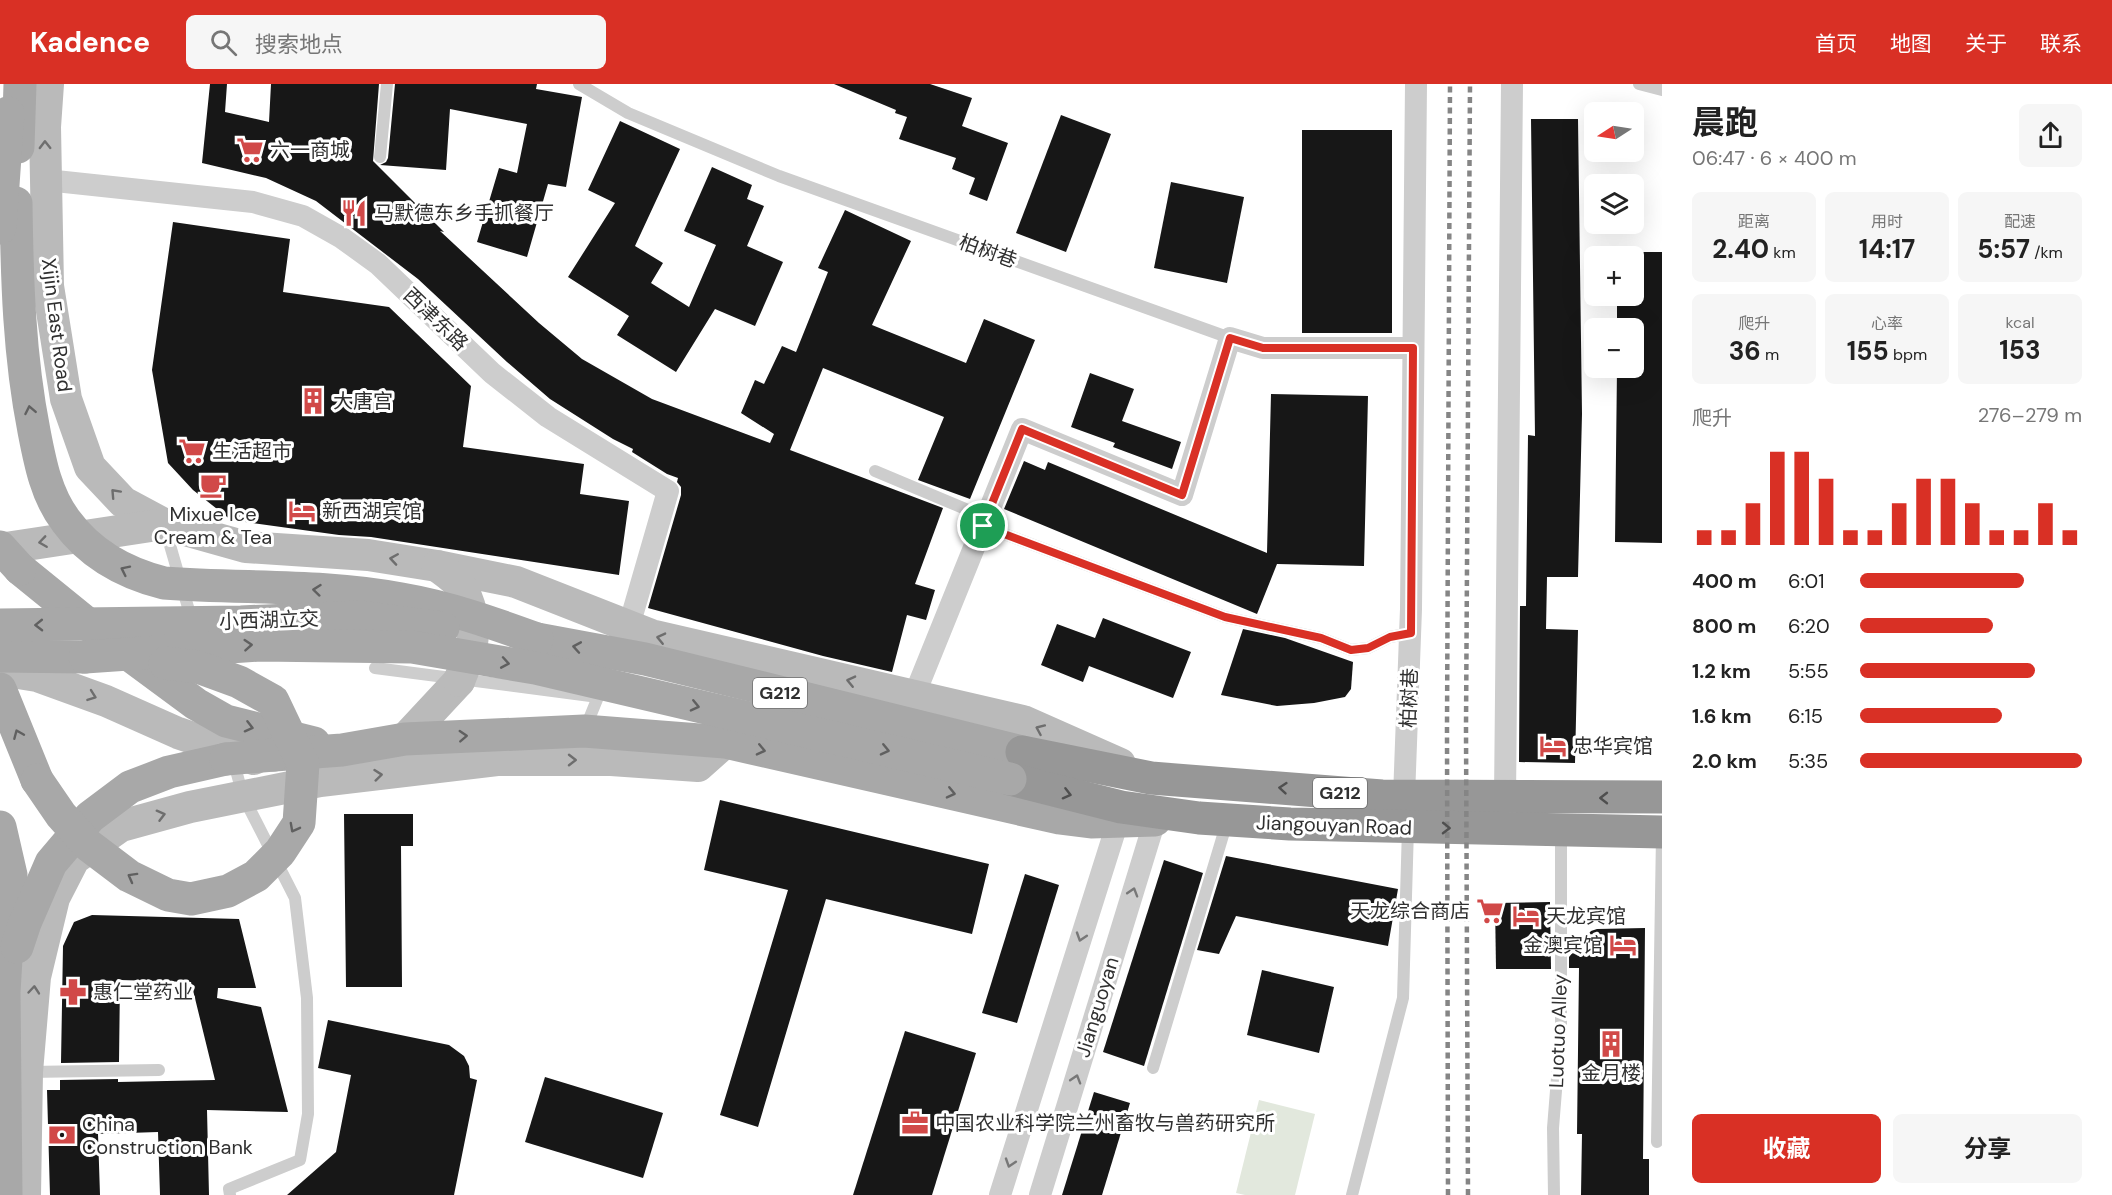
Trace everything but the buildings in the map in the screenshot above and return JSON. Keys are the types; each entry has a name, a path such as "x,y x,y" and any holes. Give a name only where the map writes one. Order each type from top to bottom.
{"highway":[{"name":"Jiangouyan Road","path":"1016,766 1121,807 1213,819 1290,824 1406,812 1505,798 1662,797"},
{"name":"Jiangouyan Road","path":"1016,766 1151,777 1406,812 1561,830 1662,833"}],"main road":[{"path":"13,94 20,223 18,317 22,364 38,452 52,498 65,520 99,555 142,578 164,583 301,588 401,598 475,617 537,639"},
{"path":"0,548 20,568 89,625 160,680 209,697 226,722 342,750"},
{"name":"小西湖立交","path":"0,625 241,622 361,617 537,639"},
{"name":"G212","path":"537,639 645,659 1016,766"},
{"path":"85,657 260,645 412,647 535,668 1016,766"},
{"path":"0,656 85,657 198,667 238,682 273,701 303,764 299,823 280,852 256,876 228,891 191,899 168,895 129,876 88,845 55,806 37,780 0,689"},
{"path":"4,992 25,923 51,863 90,817 130,787 169,772 235,777 274,755 342,750 405,739 584,731 725,741 1059,818 1091,822 1213,819"},
{"path":"0,827 12,875 4,992 6,1195"}],"street":[{"name":"Xijin East Road","path":"48,84 45,127 46,180 20,223 48,286 66,399 90,467 123,502 164,524"},
{"name":"柏树巷","path":"1406,812 1411,633 1416,84"},
{"path":"1505,798 1512,84"},
{"name":"西津东路","path":"46,180 253,202 303,216 342,238 378,264 492,373 548,417 668,491 629,626"},
{"name":"柏树巷","path":"1230,338 1263,348 1413,348"},
{"path":"914,696 1022,429 1182,495 1230,338"},
{"path":"0,548 164,524 246,547 368,555 437,566 516,582 651,635 1023,721 1151,777"},
{"path":"405,739 463,671 473,648 472,615 461,586 437,566"},
{"path":"0,670 37,676 106,701 178,733 320,781"},
{"path":"26,1195 27,1072 35,977 54,898 74,859 121,826 190,807 235,777 320,781 497,760 611,760 698,766 725,741"},
{"name":"Jianguoyan","path":"1040,1195 1155,820"},
{"name":"Jianguoyan","path":"1000,1195 1118,821"},
{"path":"4,992 27,1072"}],"lane":[{"path":"380,157 387,84"},
{"name":"柏树巷","path":"579,84 628,113 779,176 1230,338"},
{"path":"1639,84 1662,90"},
{"path":"875,471 985,522 1225,617 1321,638 1351,650 1368,648 1390,637 1411,633"},
{"path":"164,524 209,697"},
{"path":"375,668 598,697 584,731"},
{"path":"230,1195 229,1189 300,1160 308,1114 307,998 295,898 235,777"},
{"path":"1352,1195 1403,998 1406,812"},
{"path":"1153,1068 1213,819"},
{"name":"Luotuo Alley","path":"1554,1195 1553,1128 1561,1028 1561,830"},
{"path":"1657,1142 1662,833"},
{"path":"27,1072 159,1070"}],"shaded area":[{"path":"1259,1100 1315,1114 1295,1195 1236,1193"}],"railway":[{"path":"1448,1195 1447,728 1450,84"},
{"path":"1468,1195 1466,728 1470,84"}],"place":[{"name":"六一商城","path":"250,150"},
{"name":"马默德东乡手抓餐厅","path":"354,213"},
{"name":"大唐宫","path":"313,401"},
{"name":"生活超市","path":"192,451"},
{"name":"Mixue Ice Cream & Tea","path":"213,485"},
{"name":"新西湖宾馆","path":"302,511"},
{"name":"忠华宾馆","path":"1553,746"},
{"name":"天龙综合商店","path":"1490,911"},
{"name":"天龙宾馆","path":"1526,916"},
{"name":"金澳宾馆","path":"1623,945"},
{"name":"惠仁堂药业","path":"73,992"},
{"name":"金月楼","path":"1611,1044"},
{"name":"中国农业科学院兰州畜牧与兽药研究所","path":"915,1123"},
{"name":"China Construction Bank","path":"62,1135"}],"route":[{"path":"1230,338 1263,348 1413,348 1411,633 1390,637 1368,648 1351,650 1321,638 1225,617 983,526 1022,429 1182,495 1230,338"}]}
